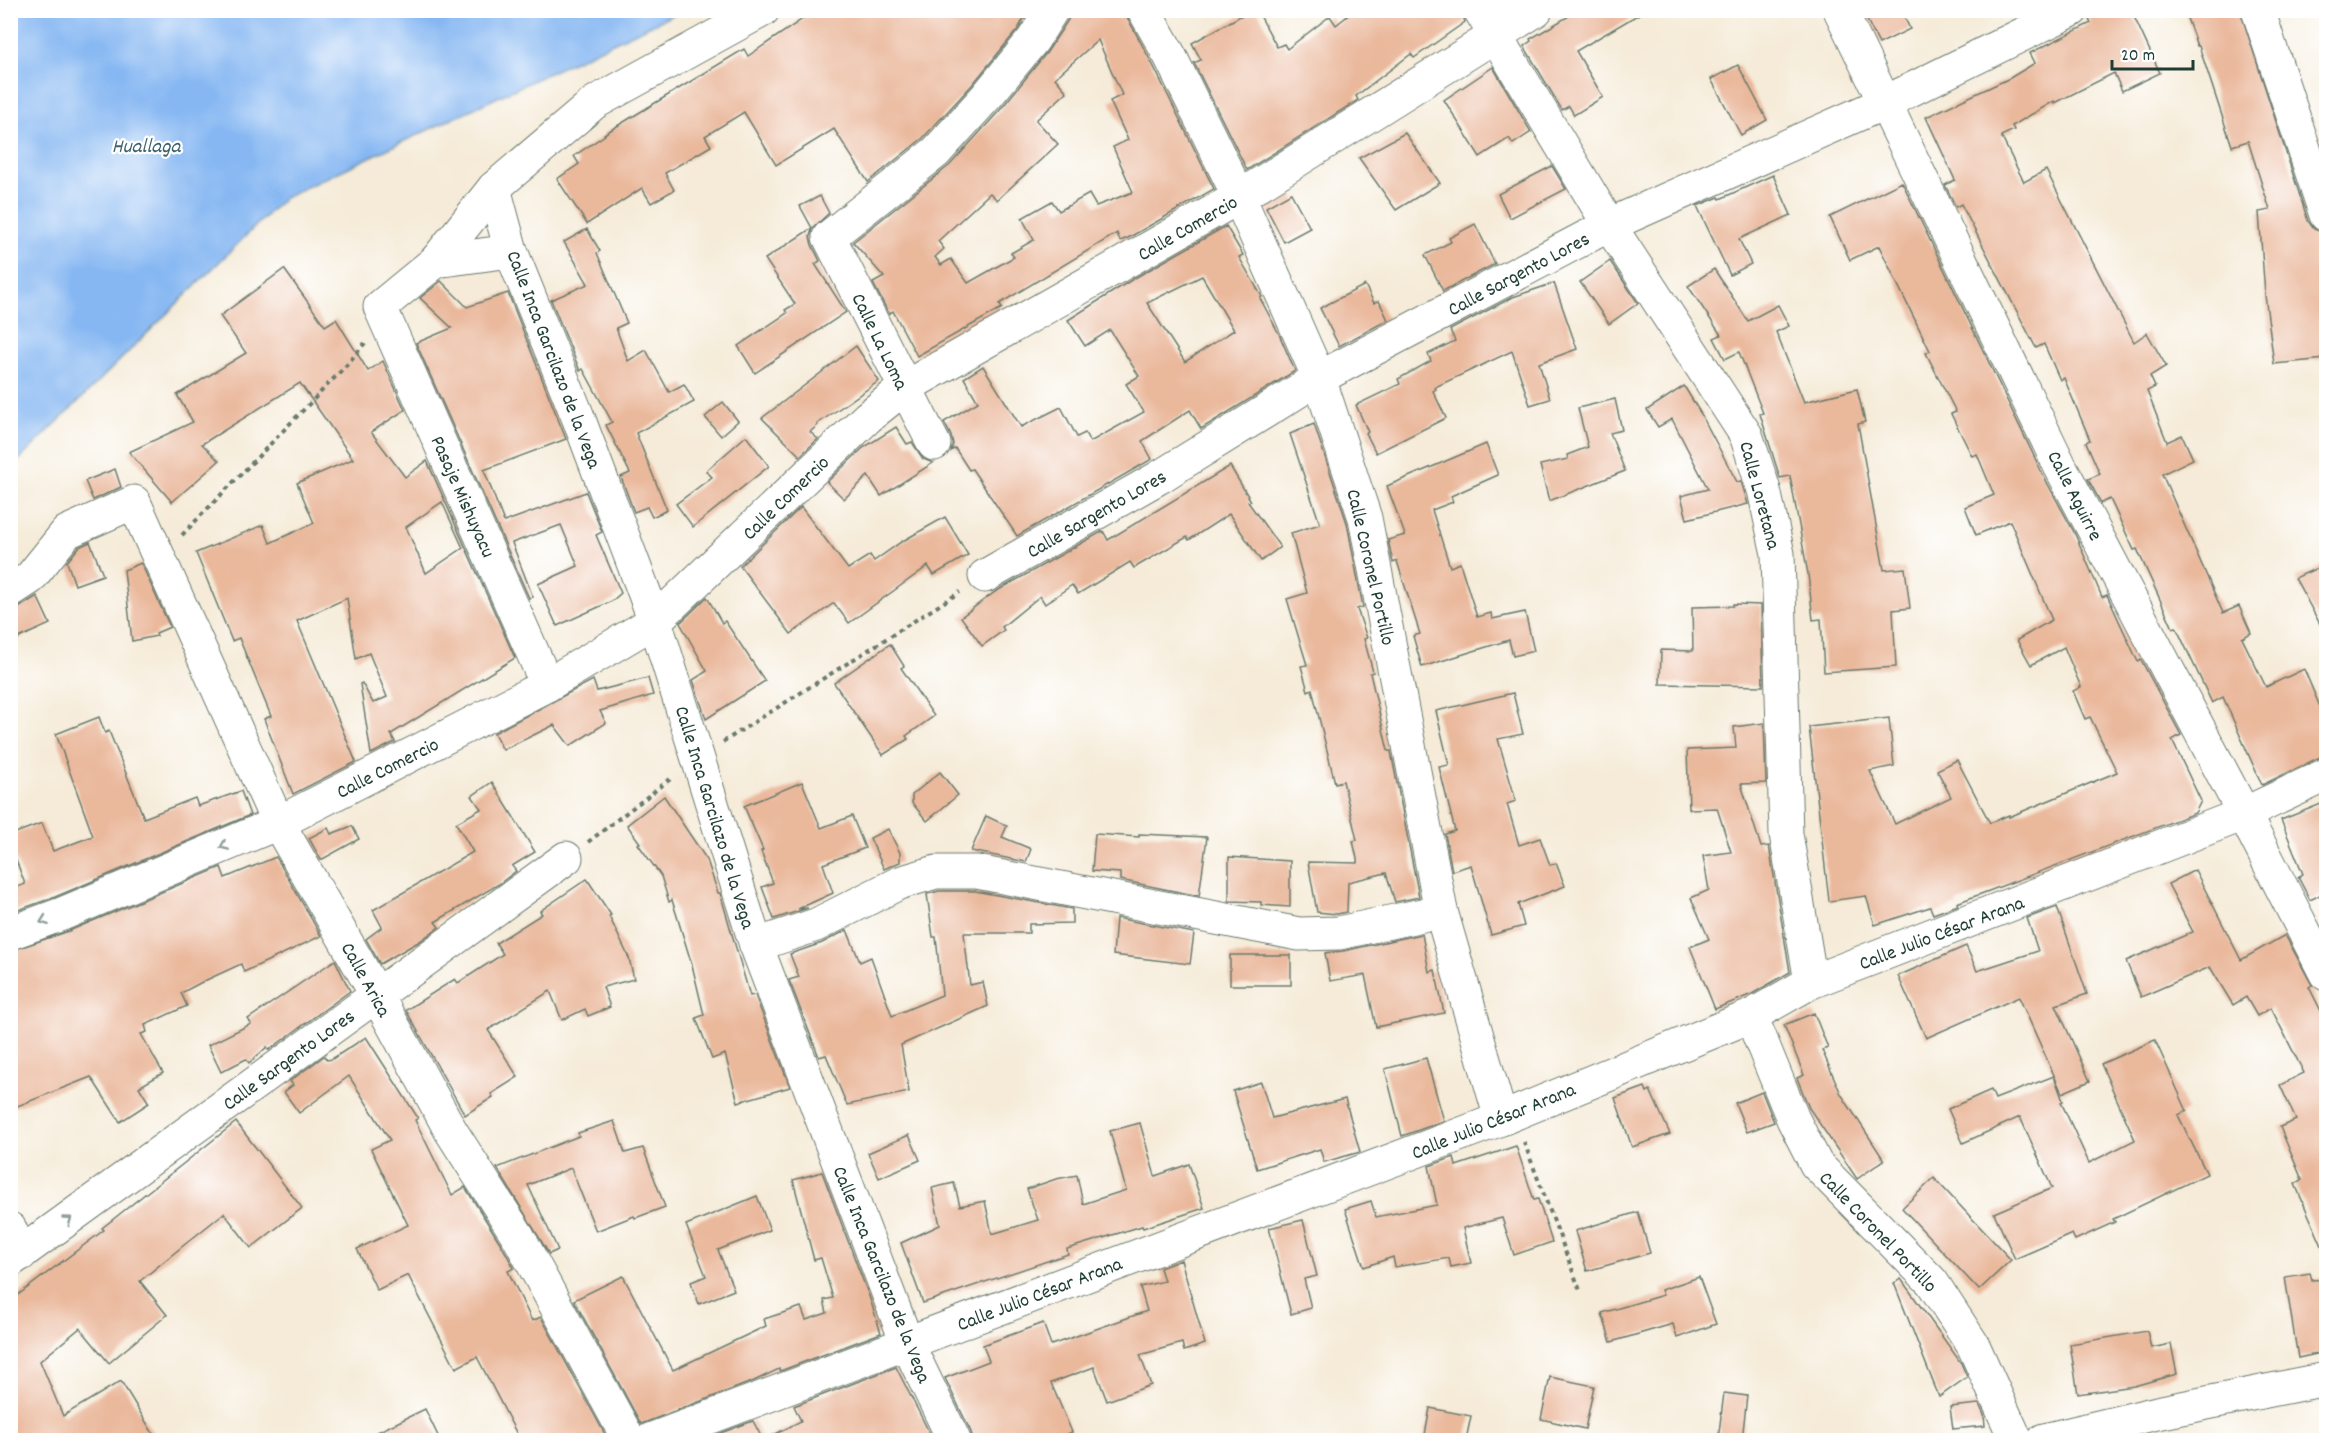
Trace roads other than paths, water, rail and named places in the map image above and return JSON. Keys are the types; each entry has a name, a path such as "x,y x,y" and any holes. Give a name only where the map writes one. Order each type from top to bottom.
{"street":[{"path":"436,261 494,188 594,104 763,10"},
{"name":"Calle La Loma","path":"934,444 829,237 936,152 1034,40 1052,10"},
{"name":"Calle Coronel Portillo","path":"1144,10 1170,56 1239,197 1319,378 1365,518 1441,911 1507,1116"},
{"name":"Calle Comercio","path":"10,933 62,914 278,823 547,685 655,621 868,417 904,388 1239,197 1488,24 1536,10"},
{"name":"Calle Aguirre","path":"1840,10 2060,466 2326,974"},
{"name":"Calle Sargento Lores","path":"985,576 1158,478 1319,378 1609,225 1884,103 2072,10"},
{"path":"2258,10 2326,215"},
{"name":"Calle Loretana","path":"1488,24 1609,225 1746,435 1764,490 1778,554 1786,834 1811,982"},
{"name":"Calle Inca Garcilazo de la Vega","path":"494,188 511,251 578,417 655,621 756,945 907,1343 954,1440"},
{"path":"436,261 511,251"},
{"name":"Pasaje Mishuyacu","path":"436,261 380,307 547,685"},
{"name":"Calle Arica","path":"10,591 30,578 68,532 134,502 278,823 451,1131 518,1236 629,1440"},
{"name":"Calle Julio César Arana","path":"650,1440 1507,1116 1751,1016 1811,982 2244,814 2326,775"},
{"name":"Calle Sargento Lores","path":"14,1248 566,858"},
{"path":"756,945 816,925 898,883 936,872 976,872 1299,934 1339,933 1441,911"},
{"name":"Calle Coronel Portillo","path":"1751,1016 1792,1119 1816,1164 1932,1282 1973,1345 2016,1440"},
{"path":"2044,1440 2157,1413 2326,1379"}],"water":[{"name":"Huallaga","path":"11,10 681,11 285,197 11,468"}]}
